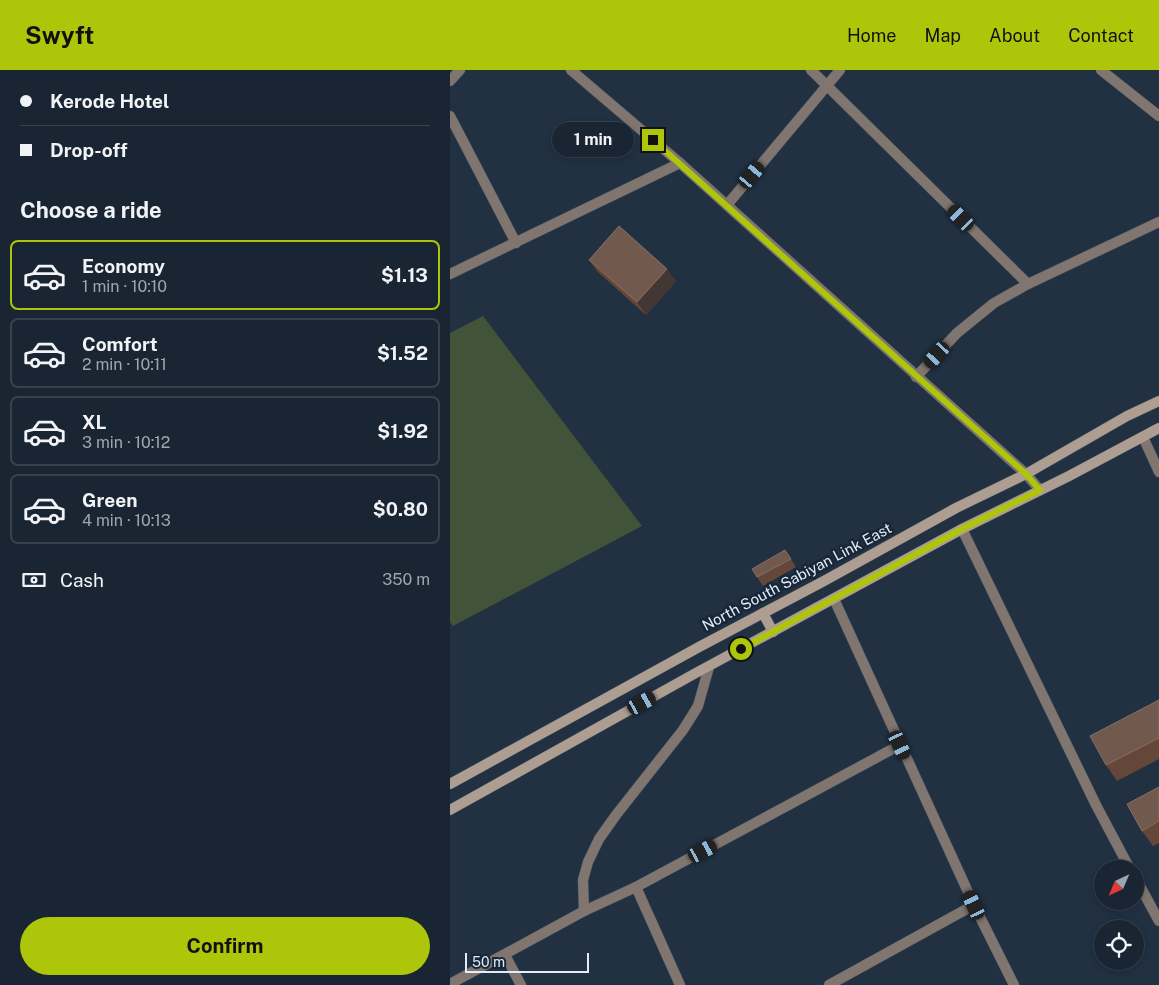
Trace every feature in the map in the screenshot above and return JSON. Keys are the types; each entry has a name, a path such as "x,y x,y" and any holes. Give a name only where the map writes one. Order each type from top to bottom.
{"main road":[{"name":"North South Sabiyan Link East","path":"450,784 956,508 1026,474 1127,416 1159,400"},
{"path":"450,810 708,666 834,600 962,529 1159,428"},
{"path":"763,613 773,632"}],"street":[{"path":"450,81 460,70"},
{"path":"571,70 727,205 1026,474 1040,490"},
{"path":"811,70 828,84 1028,284"},
{"path":"727,205 840,70"},
{"path":"1101,70 1158,113"},
{"path":"450,116 516,243"},
{"path":"450,274 680,164"},
{"path":"916,377 957,333 994,304 1028,284 1159,222"},
{"path":"1143,437 1159,472"},
{"path":"962,529 1096,805 1125,860"},
{"path":"834,600 974,905 1014,985"},
{"path":"584,911 582,880 599,839 683,730 698,706 708,666"},
{"path":"450,984 584,911 636,887 900,745"},
{"path":"636,887 680,985"},
{"path":"1144,894 1159,921"},
{"path":"830,985 974,905"},
{"path":"505,955 521,985"}],"green space":[{"path":"483,316 642,526 453,626 450,622 450,333"}],"building":[{"path":"619,226 667,269 637,302 589,260"},
{"path":"785,550 791,559 757,577 752,569"},
{"path":"1159,700 1159,738 1106,765 1090,736"},
{"path":"1159,787 1159,821 1142,831 1127,804"}],"route":[{"path":"653,140 1026,474 1040,490 962,529 741,649"}]}
